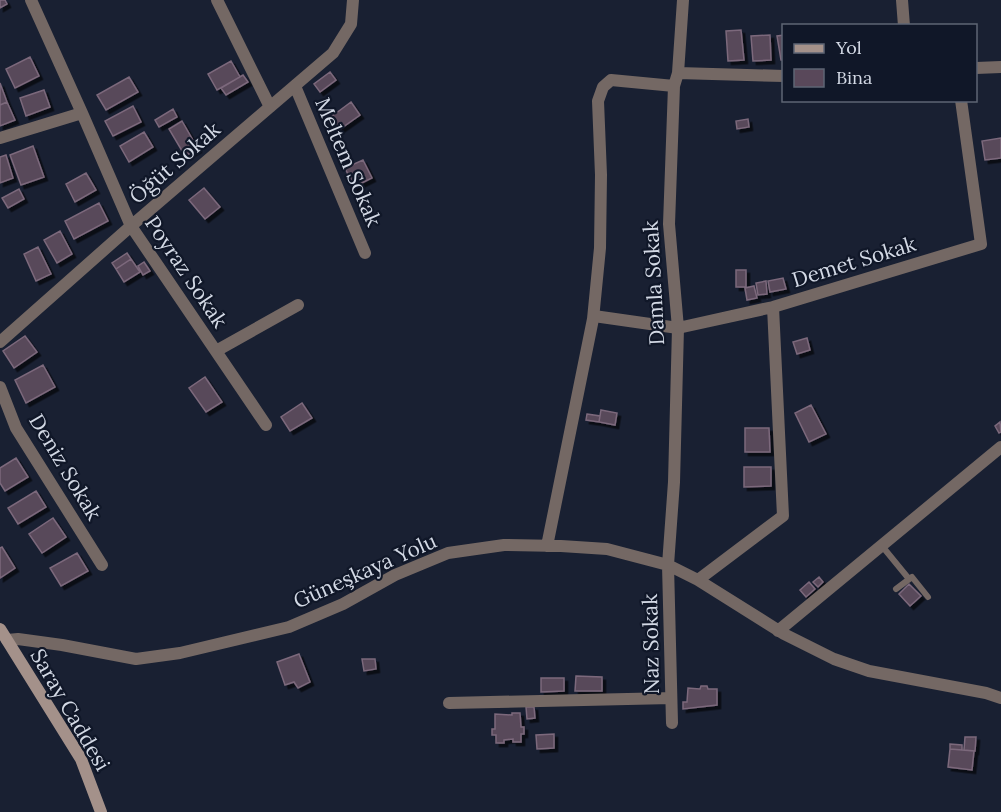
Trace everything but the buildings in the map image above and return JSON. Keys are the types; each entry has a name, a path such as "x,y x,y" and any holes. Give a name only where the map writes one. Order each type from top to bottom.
{"street":[{"name":"Poyraz Sokak","path":"31,0 131,226 266,425"},
{"path":"217,0 270,107"},
{"name":"Öğüt Sokak","path":"0,342 333,53 351,24 353,0"},
{"name":"Damla Sokak","path":"669,565 674,482 678,328 669,224 674,86 678,73 683,0"},
{"path":"902,0 904,24"},
{"path":"977,68 1001,67"},
{"path":"678,73 782,76"},
{"path":"547,546 594,316 600,248 601,175 598,101 603,87 611,80 674,86"},
{"name":"Meltem Sokak","path":"295,86 365,253"},
{"name":"Demet Sokak","path":"594,316 678,328 773,307 981,244 961,102"},
{"path":"0,138 82,112"},
{"path":"216,351 298,305"},
{"path":"698,580 783,516 773,307"},
{"name":"Deniz Sokak","path":"0,387 16,428 102,565"},
{"path":"778,631 1001,447"},
{"name":"Güneşkaya Yolu","path":"3,635 136,659 180,653 289,627 343,604 395,575 448,553 504,545 607,549 669,565 698,580 778,631 834,658 869,671 986,693 1001,698"},
{"name":"Naz Sokak","path":"669,565 672,723"},
{"name":"Saray Caddesi","path":"3,635 81,759 101,812"},
{"path":"449,703 671,698"}],"lane":[{"path":"881,545 909,579"},
{"path":"896,589 912,577 928,597"}]}
